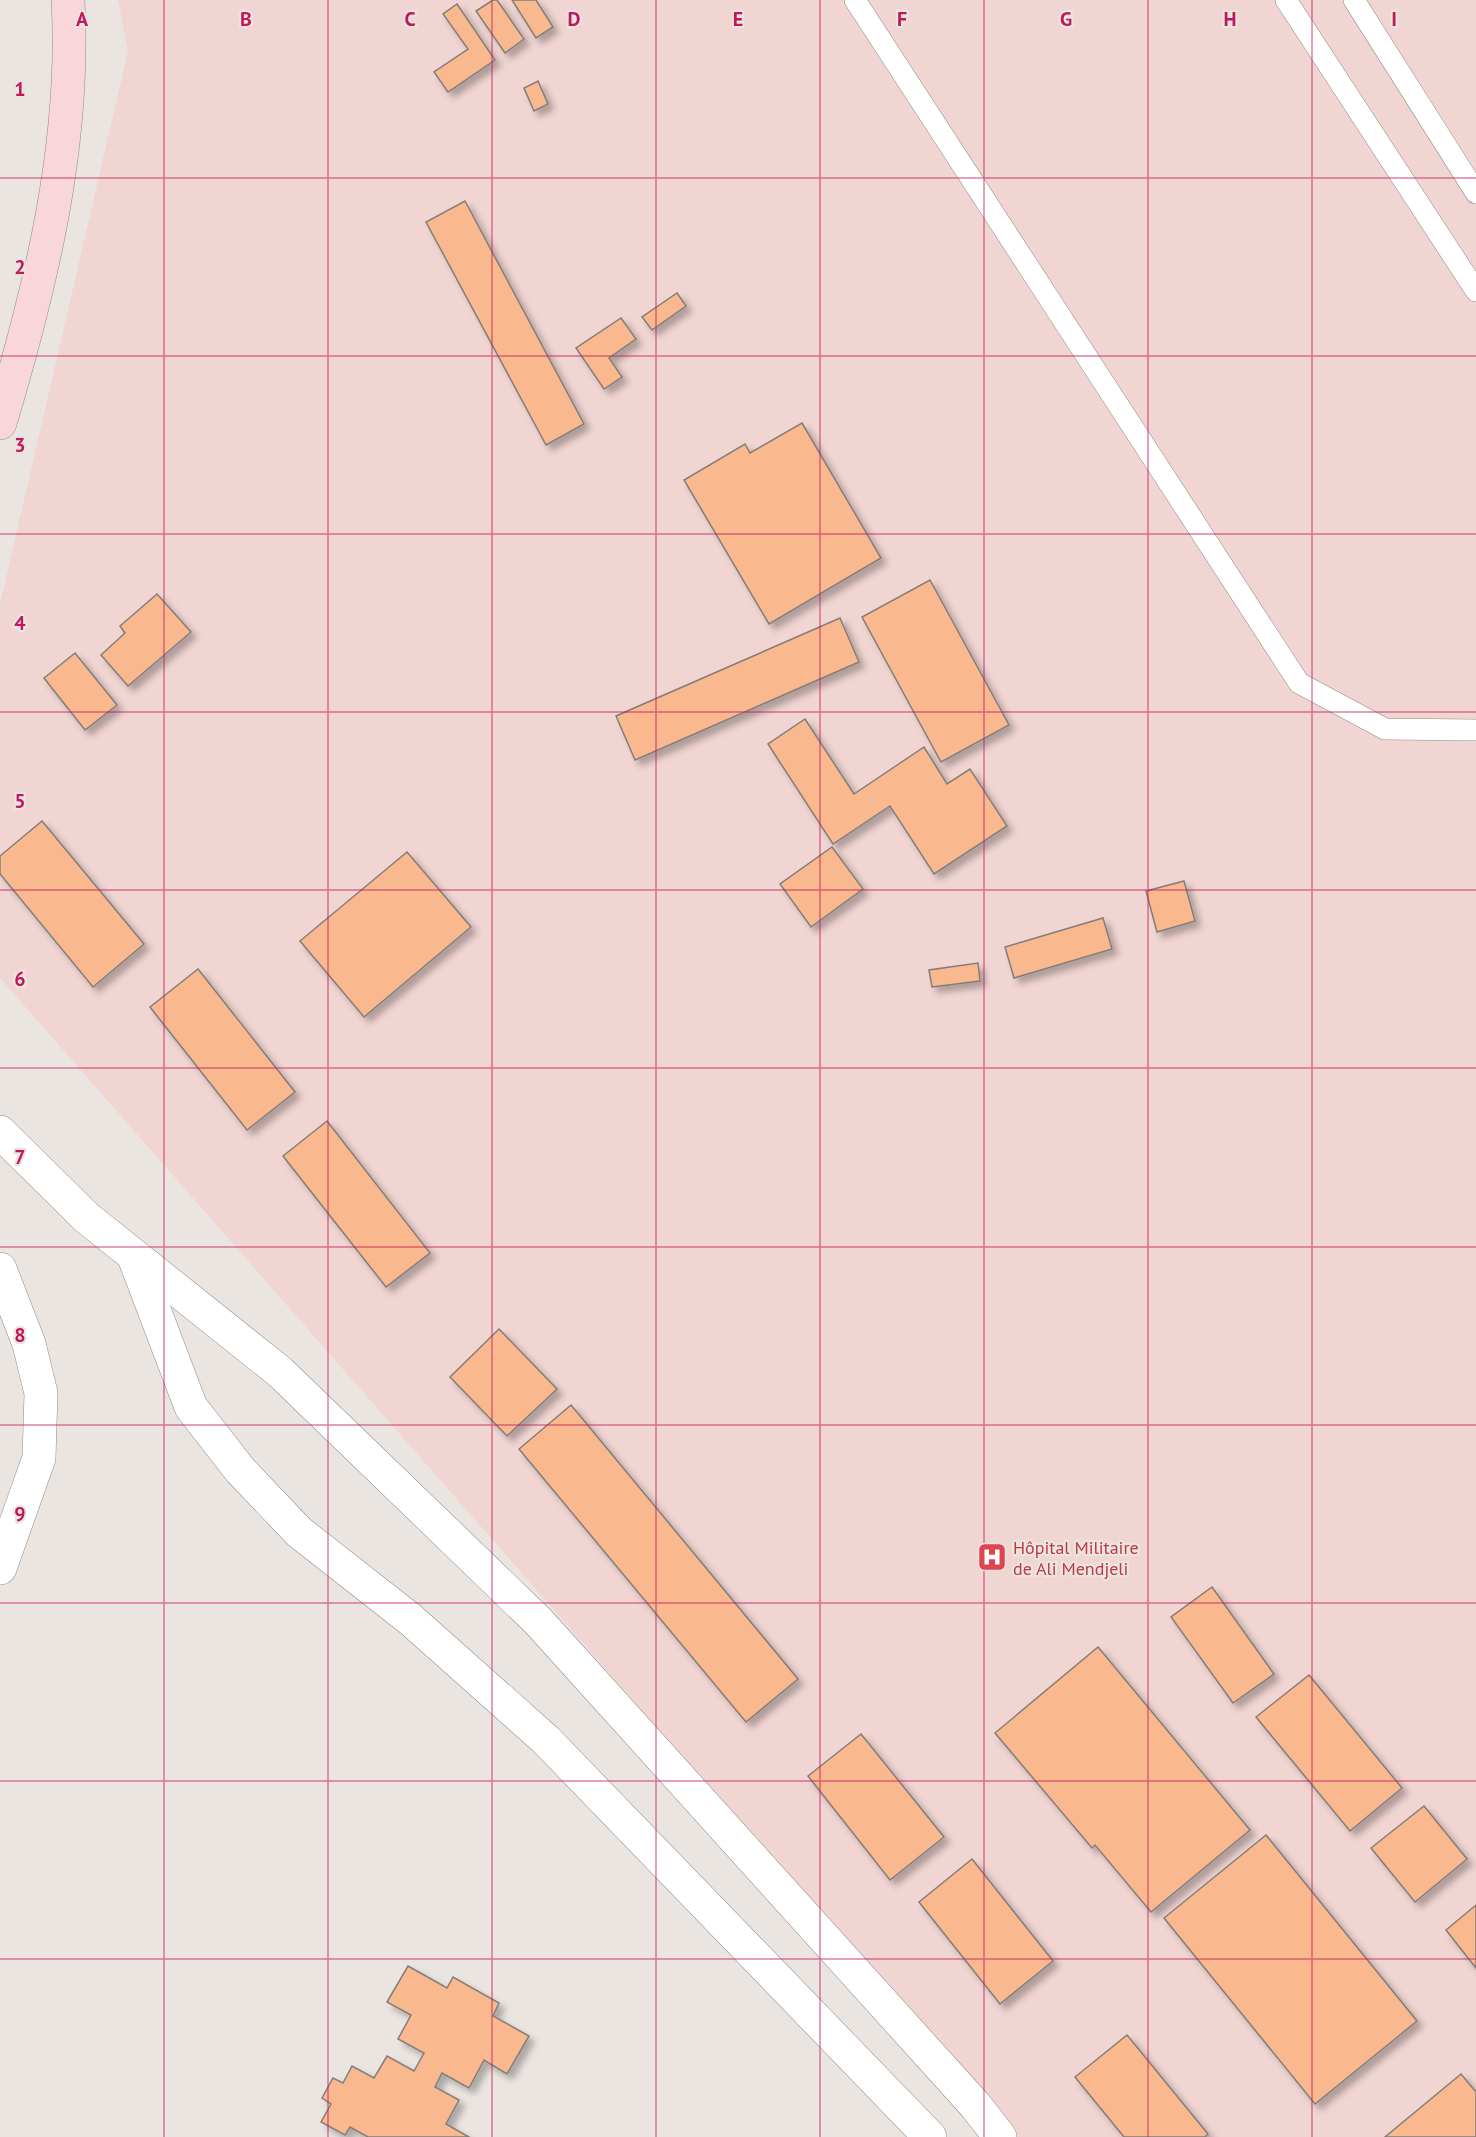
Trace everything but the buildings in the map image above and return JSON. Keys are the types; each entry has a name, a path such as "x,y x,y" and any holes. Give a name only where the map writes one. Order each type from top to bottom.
{"main road":[{"path":"0,423 35,293 54,206 63,142 68,77 68,0"}],"street":[{"path":"0,1132 87,1218 280,1372 538,1621 767,1872 967,2096 1000,2137"},
{"path":"134,1255 191,1407 240,1470 299,1532 411,1619 546,1740 930,2137"},
{"path":"0,1269 29,1344 41,1393 39,1458 0,1568"}],"lane":[{"path":"855,0 1299,683 1385,729 1476,730"},
{"path":"1286,0 1476,291"},
{"path":"1354,0 1476,193"}],"shaded area":[{"name":"Hôpital Militaire de Ali Mendjeli","path":"118,0 1476,0 1476,2137 1016,2137 0,978 0,604 128,51"}],"place":[{"name":"Hôpital Militaire de Ali Mendjeli","path":"992,1557"}]}
